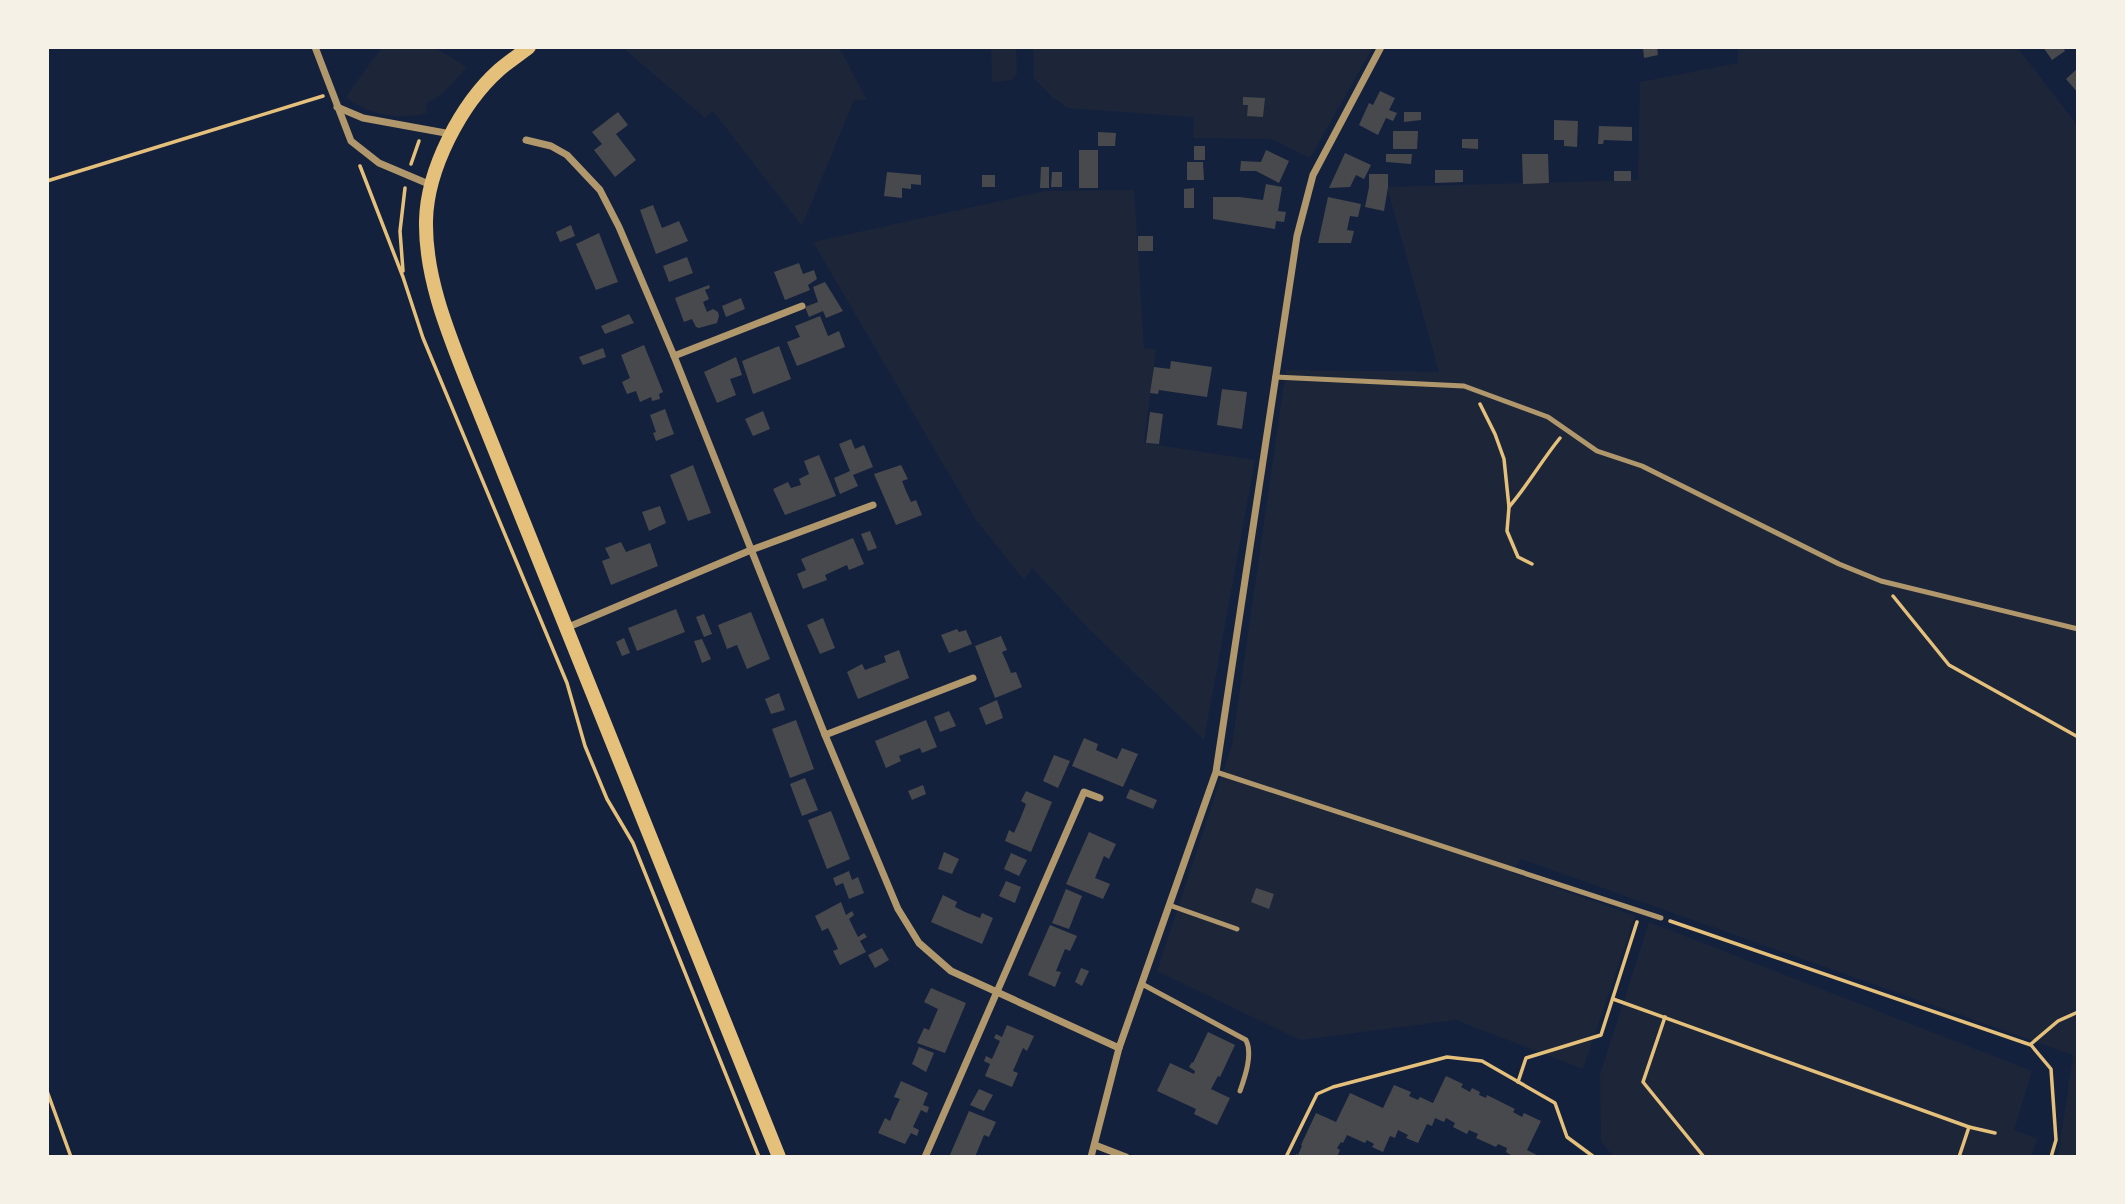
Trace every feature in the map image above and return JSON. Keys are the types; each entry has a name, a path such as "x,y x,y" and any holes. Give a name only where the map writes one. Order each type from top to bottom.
{"main road":[{"path":"529,47 499,70 471,101 452,134 431,185 426,220 436,295 447,331 779,1157"}],"street":[{"path":"314,47 351,141 379,163 431,185"},
{"path":"1091,1157 1119,1048 1216,772 1297,236 1313,175 1381,47"},
{"path":"337,107 363,118 452,134"},
{"path":"526,140 551,146 567,155 600,190 619,227 674,356 825,735 898,909 919,943 951,971 1119,1048"},
{"path":"674,356 802,306"},
{"path":"566,628 751,550 873,505"},
{"path":"825,735 973,678"},
{"path":"925,1157 1084,792 1100,798"},
{"path":"1095,1145 1126,1157"}],"lane":[{"path":"1275,377 1464,386 1548,417 1597,451 1642,466 1839,564 1881,581 2078,629"},
{"path":"1216,772 1661,918"},
{"path":"1169,905 1237,929"},
{"path":"1142,984 1246,1040 1249,1046 1245,1078 1240,1091"}],"path":[{"path":"47,181 332,93"},
{"path":"403,277 400,232 407,175 424,128"},
{"path":"351,141 403,277 423,338 567,683 589,755 607,799 633,843 759,1157"},
{"path":"1464,386 1480,404 1496,435 1504,459 1509,507 1507,531 1518,557 1532,564"},
{"path":"1509,507 1524,490 1540,462 1566,431"},
{"path":"1881,581 1949,665 2078,737"},
{"path":"1518,1082 1527,1058 1601,1035 1641,911"},
{"path":"1661,918 2031,1045 2051,1069 2056,1140 2051,1157"},
{"path":"1613,999 1969,1127 1994,1133"},
{"path":"2031,1045 2058,1021 2078,1012"},
{"path":"1665,1017 1643,1082 1704,1157"},
{"path":"1286,1157 1317,1094 1333,1087 1447,1056 1482,1061 1555,1103 1567,1137 1594,1157"},
{"path":"47,1091 71,1157"},
{"path":"1959,1157 1969,1127"}],"shaded area":[{"path":"382,47 434,47 467,67 443,93 426,104 427,113 385,115 346,97"},
{"path":"622,47 839,47 867,100 854,100 802,226 713,111 705,118"},
{"path":"991,47 1016,47 1017,73 1012,80 992,82"},
{"path":"1033,47 1373,47 1310,158 1272,139 1193,138 1194,117 1068,108 1052,97 1034,78"},
{"path":"1738,47 2017,47 2078,126 2078,1157 2058,1157 2073,1055 1521,859 1511,872 1635,916 1583,1069 1456,1020 1300,1040 1157,971 1232,745 1286,370 1439,372 1387,187 1638,180 1640,82 1738,63"},
{"path":"1134,190 1144,348 1156,349 1144,443 1255,460 1204,740 1089,629 1032,568 1024,580 976,520 813,242 1045,191"},
{"path":"1649,922 2032,1071 2014,1130 2037,1139 2031,1157 1614,1157 1601,1142 1600,1075"}],"building":[{"path":"1643,47 1657,47 1658,55 1644,58"},
{"path":"2043,47 2063,47 2065,51 2052,60"},
{"path":"2078,68 2078,93 2066,79"},
{"path":"1380,91 1395,98 1389,110 1397,113 1393,121 1386,118 1378,135 1359,125 1369,103 1373,105"},
{"path":"1243,97 1265,98 1263,117 1247,116 1248,105 1243,105"},
{"path":"618,112 628,125 616,134 636,160 615,177 594,150 602,144 592,132"},
{"path":"1404,112 1421,112 1421,120 1404,122"},
{"path":"1554,120 1578,121 1577,147 1564,146 1564,140 1554,140"},
{"path":"1599,126 1632,127 1632,141 1604,140 1603,144 1598,144"},
{"path":"1393,131 1418,131 1417,149 1393,149"},
{"path":"1098,132 1116,133 1115,146 1098,146"},
{"path":"1462,139 1478,139 1478,149 1462,148"},
{"path":"1194,146 1205,146 1205,160 1194,160"},
{"path":"1079,150 1098,150 1098,188 1079,188"},
{"path":"1266,150 1289,161 1279,183 1256,171 1240,171 1241,161 1261,162"},
{"path":"1345,153 1371,165 1364,179 1356,175 1350,187 1329,188"},
{"path":"1386,154 1412,154 1411,164 1386,162"},
{"path":"1522,154 1548,154 1549,183 1523,184"},
{"path":"1187,162 1203,162 1204,180 1187,180"},
{"path":"1041,167 1049,167 1049,188 1040,188"},
{"path":"1435,170 1463,170 1463,182 1435,183"},
{"path":"1614,171 1631,171 1631,181 1614,181"},
{"path":"887,172 921,175 921,185 911,184 911,189 902,188 902,198 884,196"},
{"path":"1052,172 1062,172 1062,187 1051,187"},
{"path":"1369,174 1388,174 1384,211 1365,207"},
{"path":"982,175 995,175 995,187 982,187"},
{"path":"1266,184 1282,187 1278,211 1286,212 1284,222 1276,221 1275,229 1213,219 1213,197 1263,200"},
{"path":"1194,188 1194,208 1184,208 1184,189"},
{"path":"1328,197 1361,204 1358,217 1350,216 1347,230 1354,231 1351,243 1318,243"},
{"path":"653,205 662,228 679,221 688,241 656,254 640,210"},
{"path":"571,225 575,236 560,242 556,232"},
{"path":"599,233 618,282 596,290 576,244"},
{"path":"1138,236 1153,236 1153,251 1138,251"},
{"path":"687,257 693,273 669,282 663,266"},
{"path":"799,263 803,274 814,270 817,279 808,285 810,290 785,300 774,272"},
{"path":"825,282 843,311 826,318 823,311 809,317 805,307 818,302 813,287"},
{"path":"709,285 710,288 705,290 709,299 703,302 707,312 713,309 718,312 717,323 699,328 692,319 684,322 675,298"},
{"path":"741,298 745,309 726,317 722,306"},
{"path":"629,314 634,323 605,334 601,326"},
{"path":"820,316 828,336 839,331 845,347 797,366 787,342 800,337 795,326"},
{"path":"644,345 663,392 659,394 660,399 652,401 651,397 640,402 636,391 627,394 622,382 630,378 621,355"},
{"path":"779,346 791,379 753,394 742,361"},
{"path":"603,348 606,357 583,365 579,357"},
{"path":"736,357 742,375 730,379 736,395 717,403 704,372"},
{"path":"1171,361 1212,367 1207,397 1159,390 1158,394 1150,393 1154,367 1170,369"},
{"path":"1222,389 1247,392 1242,429 1217,425"},
{"path":"665,409 674,434 656,441 650,415"},
{"path":"763,411 770,429 753,436 745,419"},
{"path":"1150,412 1163,414 1159,444 1146,443"},
{"path":"851,439 855,449 864,445 873,467 853,475 858,486 840,494 834,478 850,471 839,444"},
{"path":"819,455 836,496 785,515 773,489 788,482 791,488 801,485 799,479 809,474 804,461"},
{"path":"693,465 711,513 688,521 670,475"},
{"path":"901,465 908,479 902,481 906,491 911,502 916,500 922,515 896,525 874,474"},
{"path":"660,506 666,523 649,531 642,512"},
{"path":"870,531 877,548 868,551 861,534"},
{"path":"853,538 864,564 849,570 847,565 825,575 827,580 803,589 797,574 806,570 801,559"},
{"path":"621,542 626,552 650,543 658,566 611,585 602,561 610,558 605,548"},
{"path":"676,609 685,632 637,651 628,628"},
{"path":"751,612 770,659 747,669 737,645 727,649 718,625"},
{"path":"704,614 712,634 704,637 696,617"},
{"path":"823,618 835,648 820,654 807,625"},
{"path":"957,629 959,632 966,630 972,644 949,653 941,635"},
{"path":"1001,636 1007,650 1002,652 1011,673 1016,672 1022,687 995,698 975,646"},
{"path":"624,638 630,653 622,656 616,642"},
{"path":"702,639 711,659 702,663 694,641"},
{"path":"899,650 909,678 858,699 847,672 862,664 865,670 886,662 884,656"},
{"path":"779,693 785,710 771,714 765,699"},
{"path":"997,700 1003,718 986,725 979,708"},
{"path":"949,711 956,726 940,732 934,717"},
{"path":"796,720 814,769 790,778 772,729"},
{"path":"926,720 937,747 922,753 920,748 899,756 901,761 886,768 875,741"},
{"path":"1084,738 1098,744 1096,750 1117,759 1122,748 1138,754 1123,787 1072,766"},
{"path":"1054,755 1070,761 1058,788 1043,781"},
{"path":"805,778 818,810 802,816 790,784"},
{"path":"923,785 926,794 912,800 908,791"},
{"path":"1130,789 1157,800 1153,809 1126,798"},
{"path":"1026,791 1052,802 1031,852 1005,841 1009,830 1014,833 1021,817 1026,804 1021,801"},
{"path":"831,811 850,859 827,869 808,820"},
{"path":"1089,832 1116,844 1109,859 1104,856 1095,878 1110,884 1103,899 1066,884"},
{"path":"944,852 959,859 952,874 938,869"},
{"path":"1011,853 1027,860 1019,876 1004,869"},
{"path":"849,871 852,880 858,877 864,893 849,899 843,883 836,886 833,878"},
{"path":"1006,881 1021,887 1015,903 999,896"},
{"path":"1256,888 1274,894 1269,909 1251,902"},
{"path":"1066,889 1082,896 1069,929 1052,923"},
{"path":"943,895 957,902 955,907 965,912 980,918 982,913 993,918 982,944 931,922"},
{"path":"841,902 846,915 852,911 854,915 849,919 858,937 864,933 867,937 860,941 866,952 840,965 833,951 838,949 828,928 822,931 815,916"},
{"path":"1050,925 1077,936 1070,951 1065,949 1056,971 1061,972 1055,987 1028,975"},
{"path":"882,948 889,960 875,968 868,955"},
{"path":"1081,968 1089,971 1082,986 1075,982"},
{"path":"931,988 966,1003 945,1053 917,1043 924,1028 929,1030 938,1009 924,1002"},
{"path":"1007,1025 1034,1036 1027,1051 1023,1048 1013,1071 1018,1073 1012,1087 985,1076 990,1064 984,1061 986,1056 992,1059 1000,1041 994,1038 996,1034 1002,1037"},
{"path":"1208,1032 1235,1045 1220,1077 1218,1076 1211,1089 1230,1098 1217,1125 1194,1114 1196,1109 1157,1091 1170,1063 1194,1074 1195,1071 1189,1067"},
{"path":"919,1047 934,1053 926,1072 912,1064"},
{"path":"1446,1076 1463,1084 1461,1087 1470,1092 1472,1088 1480,1092 1479,1095 1486,1098 1487,1095 1515,1109 1513,1112 1522,1117 1524,1113 1541,1121 1527,1150 1541,1157 1514,1157 1506,1152 1507,1148 1498,1144 1496,1147 1476,1138 1478,1134 1469,1130 1467,1134 1453,1127 1455,1123 1446,1118 1444,1122 1435,1118 1432,1126 1427,1124 1418,1143 1406,1138 1408,1135 1398,1130 1395,1138 1390,1136 1383,1152 1372,1147 1374,1144 1367,1140 1365,1143 1347,1135 1337,1148 1340,1150 1337,1157 1295,1157 1316,1113 1336,1122 1350,1093 1383,1108 1394,1085 1411,1092 1409,1096 1418,1100 1420,1097 1433,1103"},
{"path":"901,1081 928,1093 923,1105 929,1107 927,1113 921,1110 913,1127 919,1130 917,1136 911,1133 905,1144 878,1133 885,1118 890,1121 900,1099 894,1097"},
{"path":"979,1089 993,1095 984,1111 970,1105"},
{"path":"969,1111 996,1122 989,1137 984,1135 975,1157 949,1157"}]}
